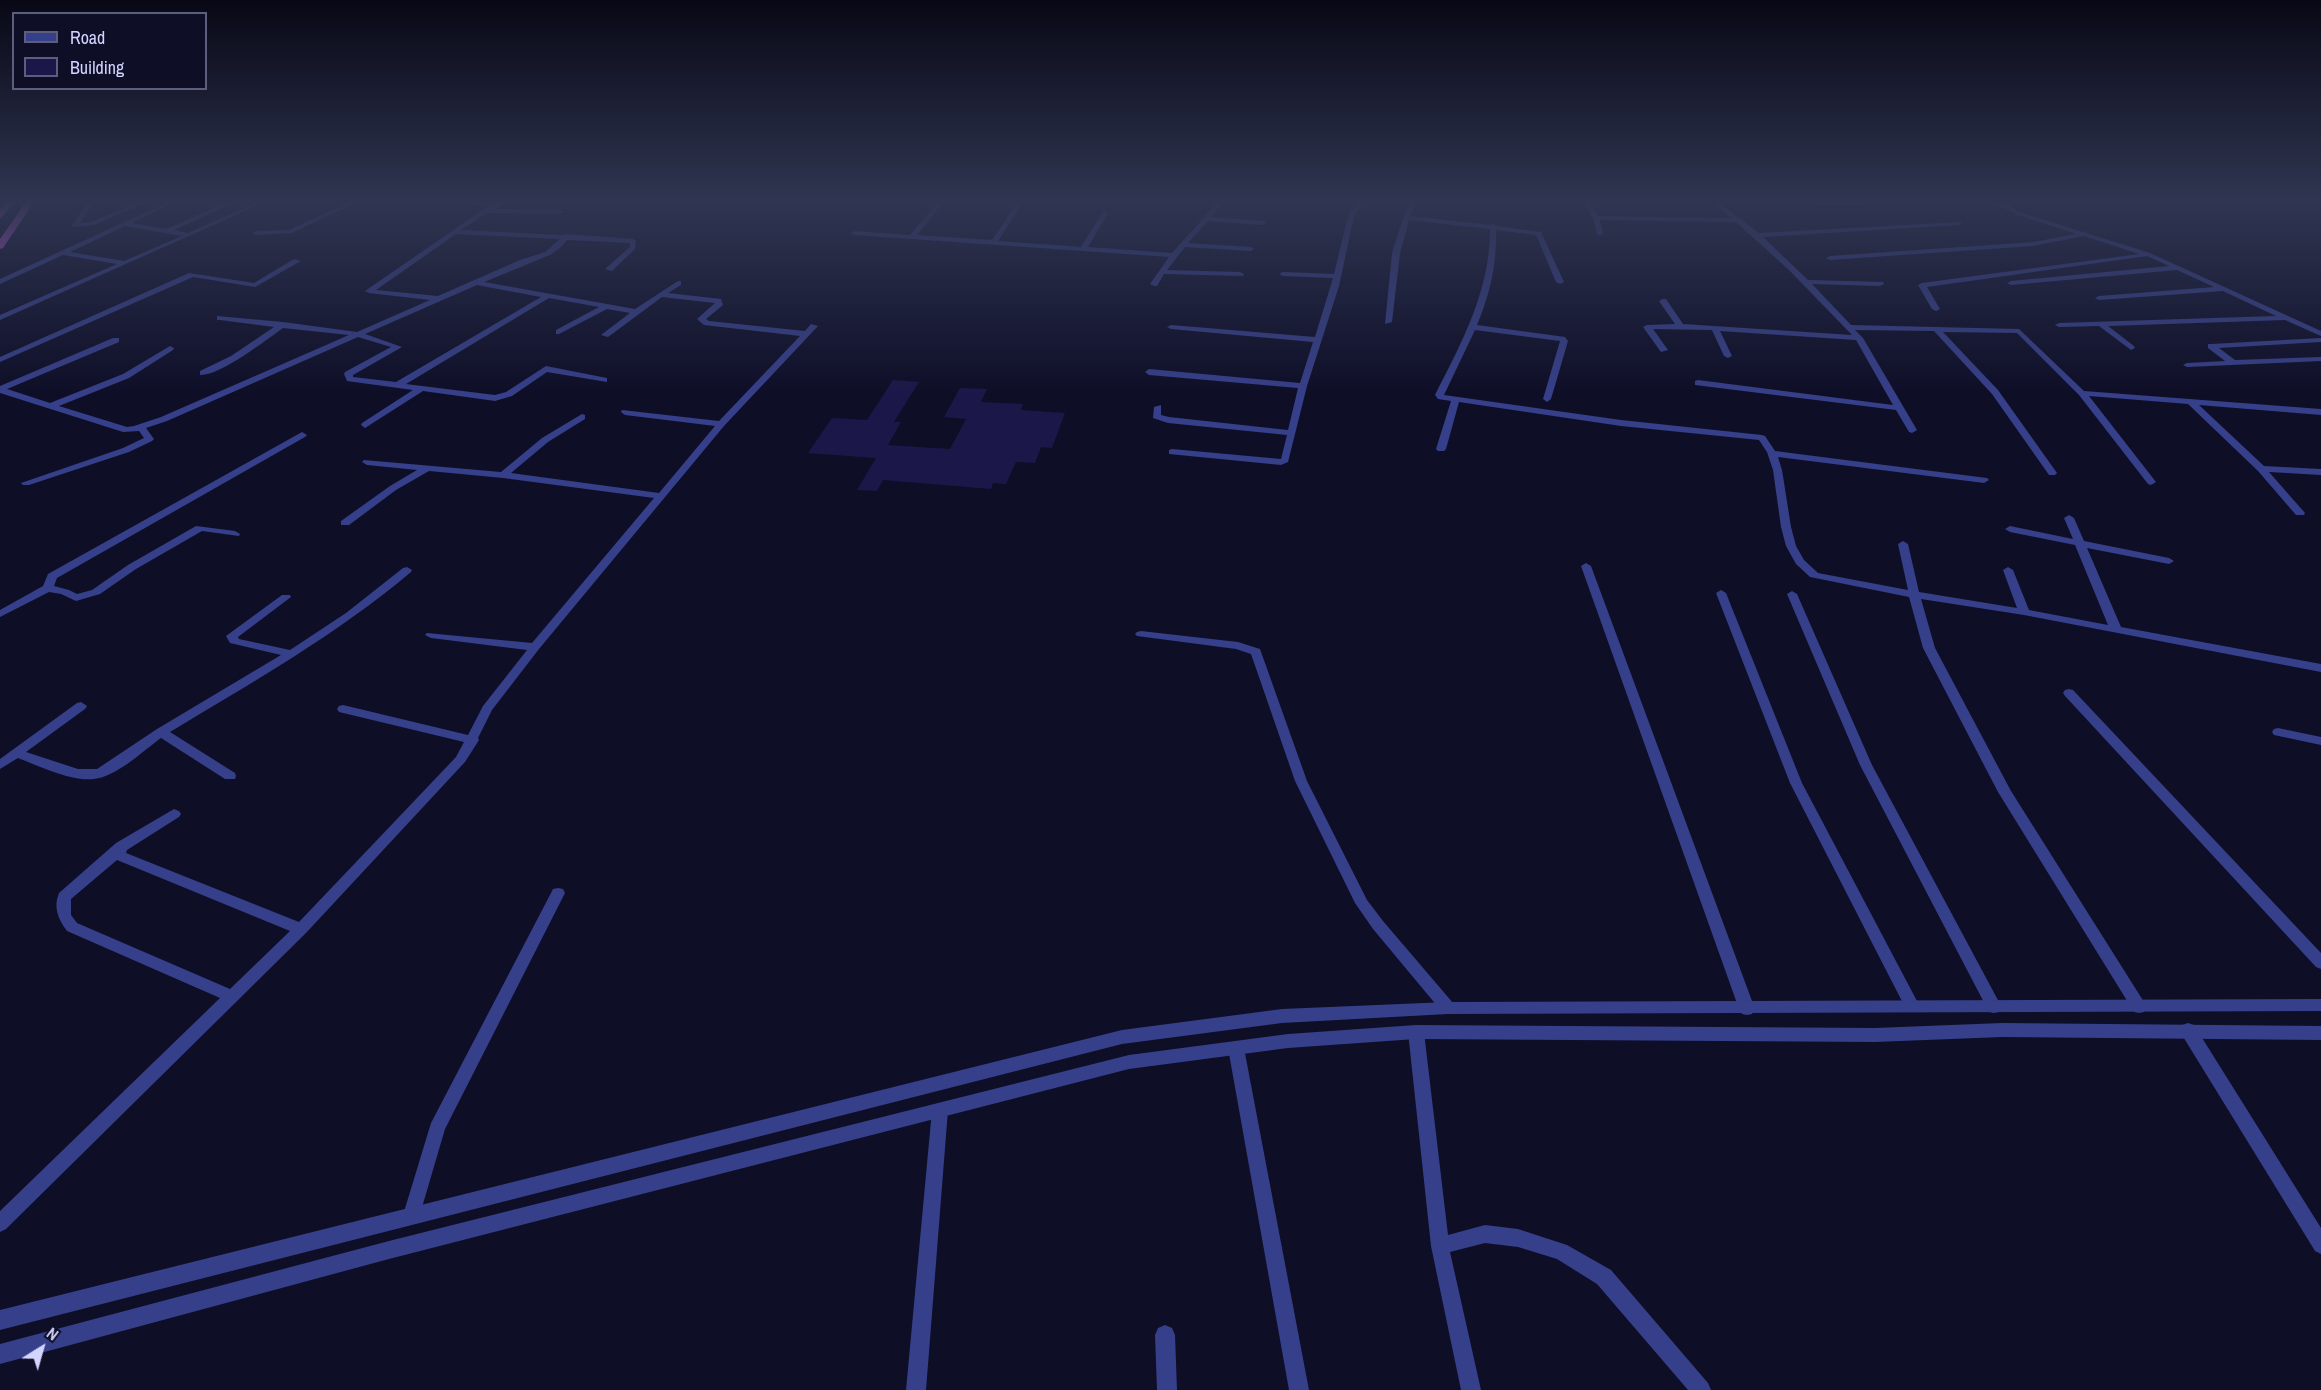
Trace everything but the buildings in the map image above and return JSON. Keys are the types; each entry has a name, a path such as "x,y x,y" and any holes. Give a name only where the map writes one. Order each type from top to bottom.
{"street":[{"path":"0,282 32,267"},
{"path":"0,318 116,267"},
{"path":"0,360 192,275 255,285 266,281 288,267"},
{"path":"405,267 369,291 441,299"},
{"path":"0,389 126,430 142,429 155,421 517,267"},
{"path":"1154,284 1166,267"},
{"path":"1172,452 1281,462 1288,456 1303,386 1339,267"},
{"path":"1388,322 1394,267"},
{"path":"1493,267 1491,281 1472,327 1439,395 1455,401 1621,423 1751,435 1762,438 1772,453 1789,544 1801,567 1814,575 2321,668"},
{"path":"1554,267 1560,282"},
{"path":"1789,267 1859,338 1911,430"},
{"path":"1936,309 1922,285 2054,267"},
{"path":"2011,283 2177,268 2321,334"},
{"path":"1163,272 1240,274"},
{"path":"1283,274 1337,276"},
{"path":"1804,282 1880,284"},
{"path":"478,283 636,312"},
{"path":"604,335 678,283"},
{"path":"2099,298 2224,289"},
{"path":"0,1222 301,929 461,759 473,740 487,709 535,647 721,424 810,330 706,323 701,320 719,305 718,301 662,294"},
{"path":"396,386 546,297"},
{"path":"1663,301 1682,326"},
{"path":"559,332 604,307"},
{"path":"220,318 357,334 398,347 348,374 347,377 396,386 495,398 509,394 543,371 552,369 604,380"},
{"path":"2059,325 2289,318"},
{"path":"203,373 234,358 283,324"},
{"path":"2102,324 2131,348"},
{"path":"1664,350 1647,327 1682,326 1859,338"},
{"path":"1171,327 1318,340"},
{"path":"1472,327 1562,339 1564,341 1547,399"},
{"path":"1848,327 2019,331 2082,393 2151,482"},
{"path":"1935,328 1995,392 2052,473"},
{"path":"1715,329 1728,356"},
{"path":"0,389 116,340"},
{"path":"2233,363 2211,346 2321,340"},
{"path":"51,406 126,376 170,348"},
{"path":"2187,365 2321,359"},
{"path":"1149,372 1303,386"},
{"path":"1698,383 1899,408"},
{"path":"365,425 420,389"},
{"path":"2082,393 2321,412"},
{"path":"1441,449 1455,401"},
{"path":"2190,401 2261,470 2300,513"},
{"path":"1158,406 1156,416 1168,420 1292,433"},
{"path":"625,412 721,424"},
{"path":"503,475 545,440 582,417"},
{"path":"26,483 134,447 149,439 142,429"},
{"path":"0,614 48,588 52,576 302,435"},
{"path":"1772,453 1984,480"},
{"path":"367,462 503,475 662,496"},
{"path":"345,523 393,488 427,468"},
{"path":"2261,470 2321,472"},
{"path":"2069,518 2116,629"},
{"path":"48,588 76,598 96,592 132,567 200,528 235,534"},
{"path":"2010,529 2169,561"},
{"path":"1903,544 1929,648 2005,792 2139,1007"},
{"path":"1586,566 1747,1009"},
{"path":"16,753 84,775 97,775 161,732 291,654 376,598 407,570"},
{"path":"2008,570 2024,612"},
{"path":"1721,593 1796,783 1912,1006"},
{"path":"1792,594 1866,765 1994,1007"},
{"path":"286,597 232,636 234,641 291,654"},
{"path":"1141,634 1238,646 1256,652 1301,780 1362,903 1377,925 1448,1008"},
{"path":"431,635 535,647"},
{"path":"2069,693 2321,963"},
{"path":"0,765 81,706"},
{"path":"343,709 473,740"},
{"path":"161,732 230,776"},
{"path":"2278,732 2321,741"},
{"path":"174,814 137,836 64,897 64,916 72,927 231,996"},
{"path":"118,851 118,855 301,929"},
{"path":"412,1215 437,1128 558,893"},
{"path":"0,1320 1122,1037 1282,1016 1448,1008 1596,1005 1747,1009 1912,1006 2321,1005"},
{"path":"0,1354 401,1247 1111,1066 1236,1048 1288,1041 1416,1032 1841,1035 2002,1030 2188,1030 2321,1033"},
{"path":"2188,1030 2321,1245"},
{"path":"1416,1032 1440,1246 1471,1390"},
{"path":"1236,1048 1299,1390"},
{"path":"916,1390 940,1110"},
{"path":"1440,1246 1485,1234 1518,1238 1561,1251 1604,1277 1701,1390"},
{"path":"1166,1335 1167,1390"}]}
